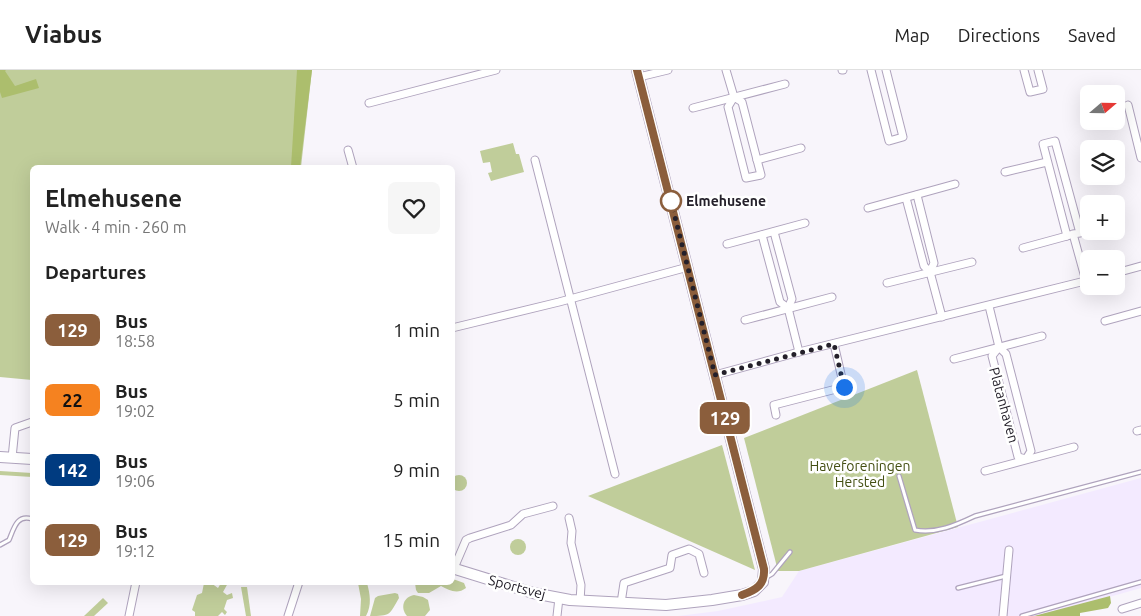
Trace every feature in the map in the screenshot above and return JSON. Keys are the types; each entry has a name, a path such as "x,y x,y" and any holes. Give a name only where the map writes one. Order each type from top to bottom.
{"street":[{"path":"369,103 496,70"},
{"path":"668,70 638,74 764,569 764,578"},
{"path":"726,70 734,97 742,102 761,175 746,178 728,107 734,97"},
{"path":"871,70 889,141 903,137 886,70"},
{"path":"1024,70 1030,92 1043,89 1038,70"},
{"path":"693,108 785,84"},
{"path":"1128,105 1141,155"},
{"path":"1023,248 1070,235 1080,232 1055,141 1043,144 1047,162 1070,235 1080,262"},
{"path":"757,160 801,148"},
{"path":"348,150 352,165"},
{"path":"535,160 615,474"},
{"path":"1005,172 1047,162"},
{"path":"868,208 955,184"},
{"path":"917,195 934,263 930,272"},
{"path":"906,198 924,266 930,272 942,317"},
{"path":"727,244 805,223"},
{"path":"774,232 792,299 788,308 799,352"},
{"path":"762,235 780,302 788,308"},
{"path":"887,283 972,262"},
{"path":"455,327 688,267"},
{"path":"1125,272 1140,269"},
{"path":"715,375 799,352 1080,283"},
{"path":"746,320 832,297"},
{"name":"Platanhaven","path":"989,306 999,347 1006,354 1031,451 1026,459"},
{"path":"1105,320 1141,311"},
{"name":"Platanhaven","path":"954,359 1042,336"},
{"path":"776,415 774,405 844,387 834,344"},
{"name":"Platanhaven","path":"999,347 992,356 1018,456 1026,459"},
{"path":"12,458 15,428 30,423"},
{"name":"Platanhaven","path":"985,471 1074,447"},
{"path":"0,456 30,459"},
{"name":"Sportsvej","path":"455,566 468,539 511,525 523,514 553,506"},
{"path":"569,518 572,531 571,543 581,585 580,602"},
{"path":"621,603 624,583 670,568 672,555 689,549 699,554 704,573"},
{"path":"1003,616 1009,550"},
{"name":"Sportsvej","path":"455,568 513,587 580,602 666,605 742,595 758,588 764,578"},
{"path":"129,616 135,585"},
{"path":"288,616 298,585"},
{"path":"557,616 560,598"},
{"path":"1122,609 1141,603"}],"lane":[{"path":"899,476 915,530 928,532 959,524 975,516 1141,472"},
{"path":"0,545 9,540 18,520 25,517 30,518"},
{"path":"764,578 772,574 790,552"},
{"path":"958,588 1007,576"},
{"path":"1022,616 1141,582"}],"shaded area":[{"path":"1141,478 1141,588 1042,616 678,616 718,611 782,597 799,571"}],"green space":[{"path":"0,70 312,70 301,165 30,165 30,380 0,377"},
{"path":"0,70 6,70 15,86 36,79 39,88 2,98 0,92"},
{"path":"297,70 312,70 300,165 291,165"},
{"path":"513,143 516,154 519,154 524,172 491,181 488,173 492,172 490,162 483,163 480,151"},
{"name":"Haveforeningen Hersted","path":"917,370 958,527 799,571 778,571 744,438"},
{"path":"722,445 755,570 588,496"},
{"path":"0,471 30,473 30,477 0,475"},
{"path":"459,475 465,477 465,489 459,491 455,490 455,476"},
{"path":"518,539 524,541 526,547 524,553 518,555 512,553 510,547 512,541"},
{"path":"455,580 464,583 466,588 456,591 441,586 429,593 418,593 415,585 455,585"},
{"path":"204,585 214,585 218,588 220,585 227,585 223,592 227,595 232,593 233,598 227,600 224,609 227,612 225,615 222,612 218,616 195,616 195,612 192,610 197,595 202,593"},
{"path":"358,585 368,585 370,604 366,616 360,616 361,599"},
{"path":"241,587 247,587 251,616 246,616"},
{"path":"398,594 399,598 389,613 382,616 370,616 375,598"},
{"path":"414,595 428,600 430,610 425,616 407,616 405,613 403,606 405,600"},
{"path":"1110,596 1111,603 1108,608 1080,613 1080,616 1034,616"},
{"path":"103,598 108,603 94,616 84,616"}],"bus line":[{"name":"129","path":"637,70 764,569 764,578 761,586 742,595"}],"place":[{"name":"Elmehusene","path":"671,201"}],"route":[{"path":"671,201 715,375 834,344 844,387"}]}
